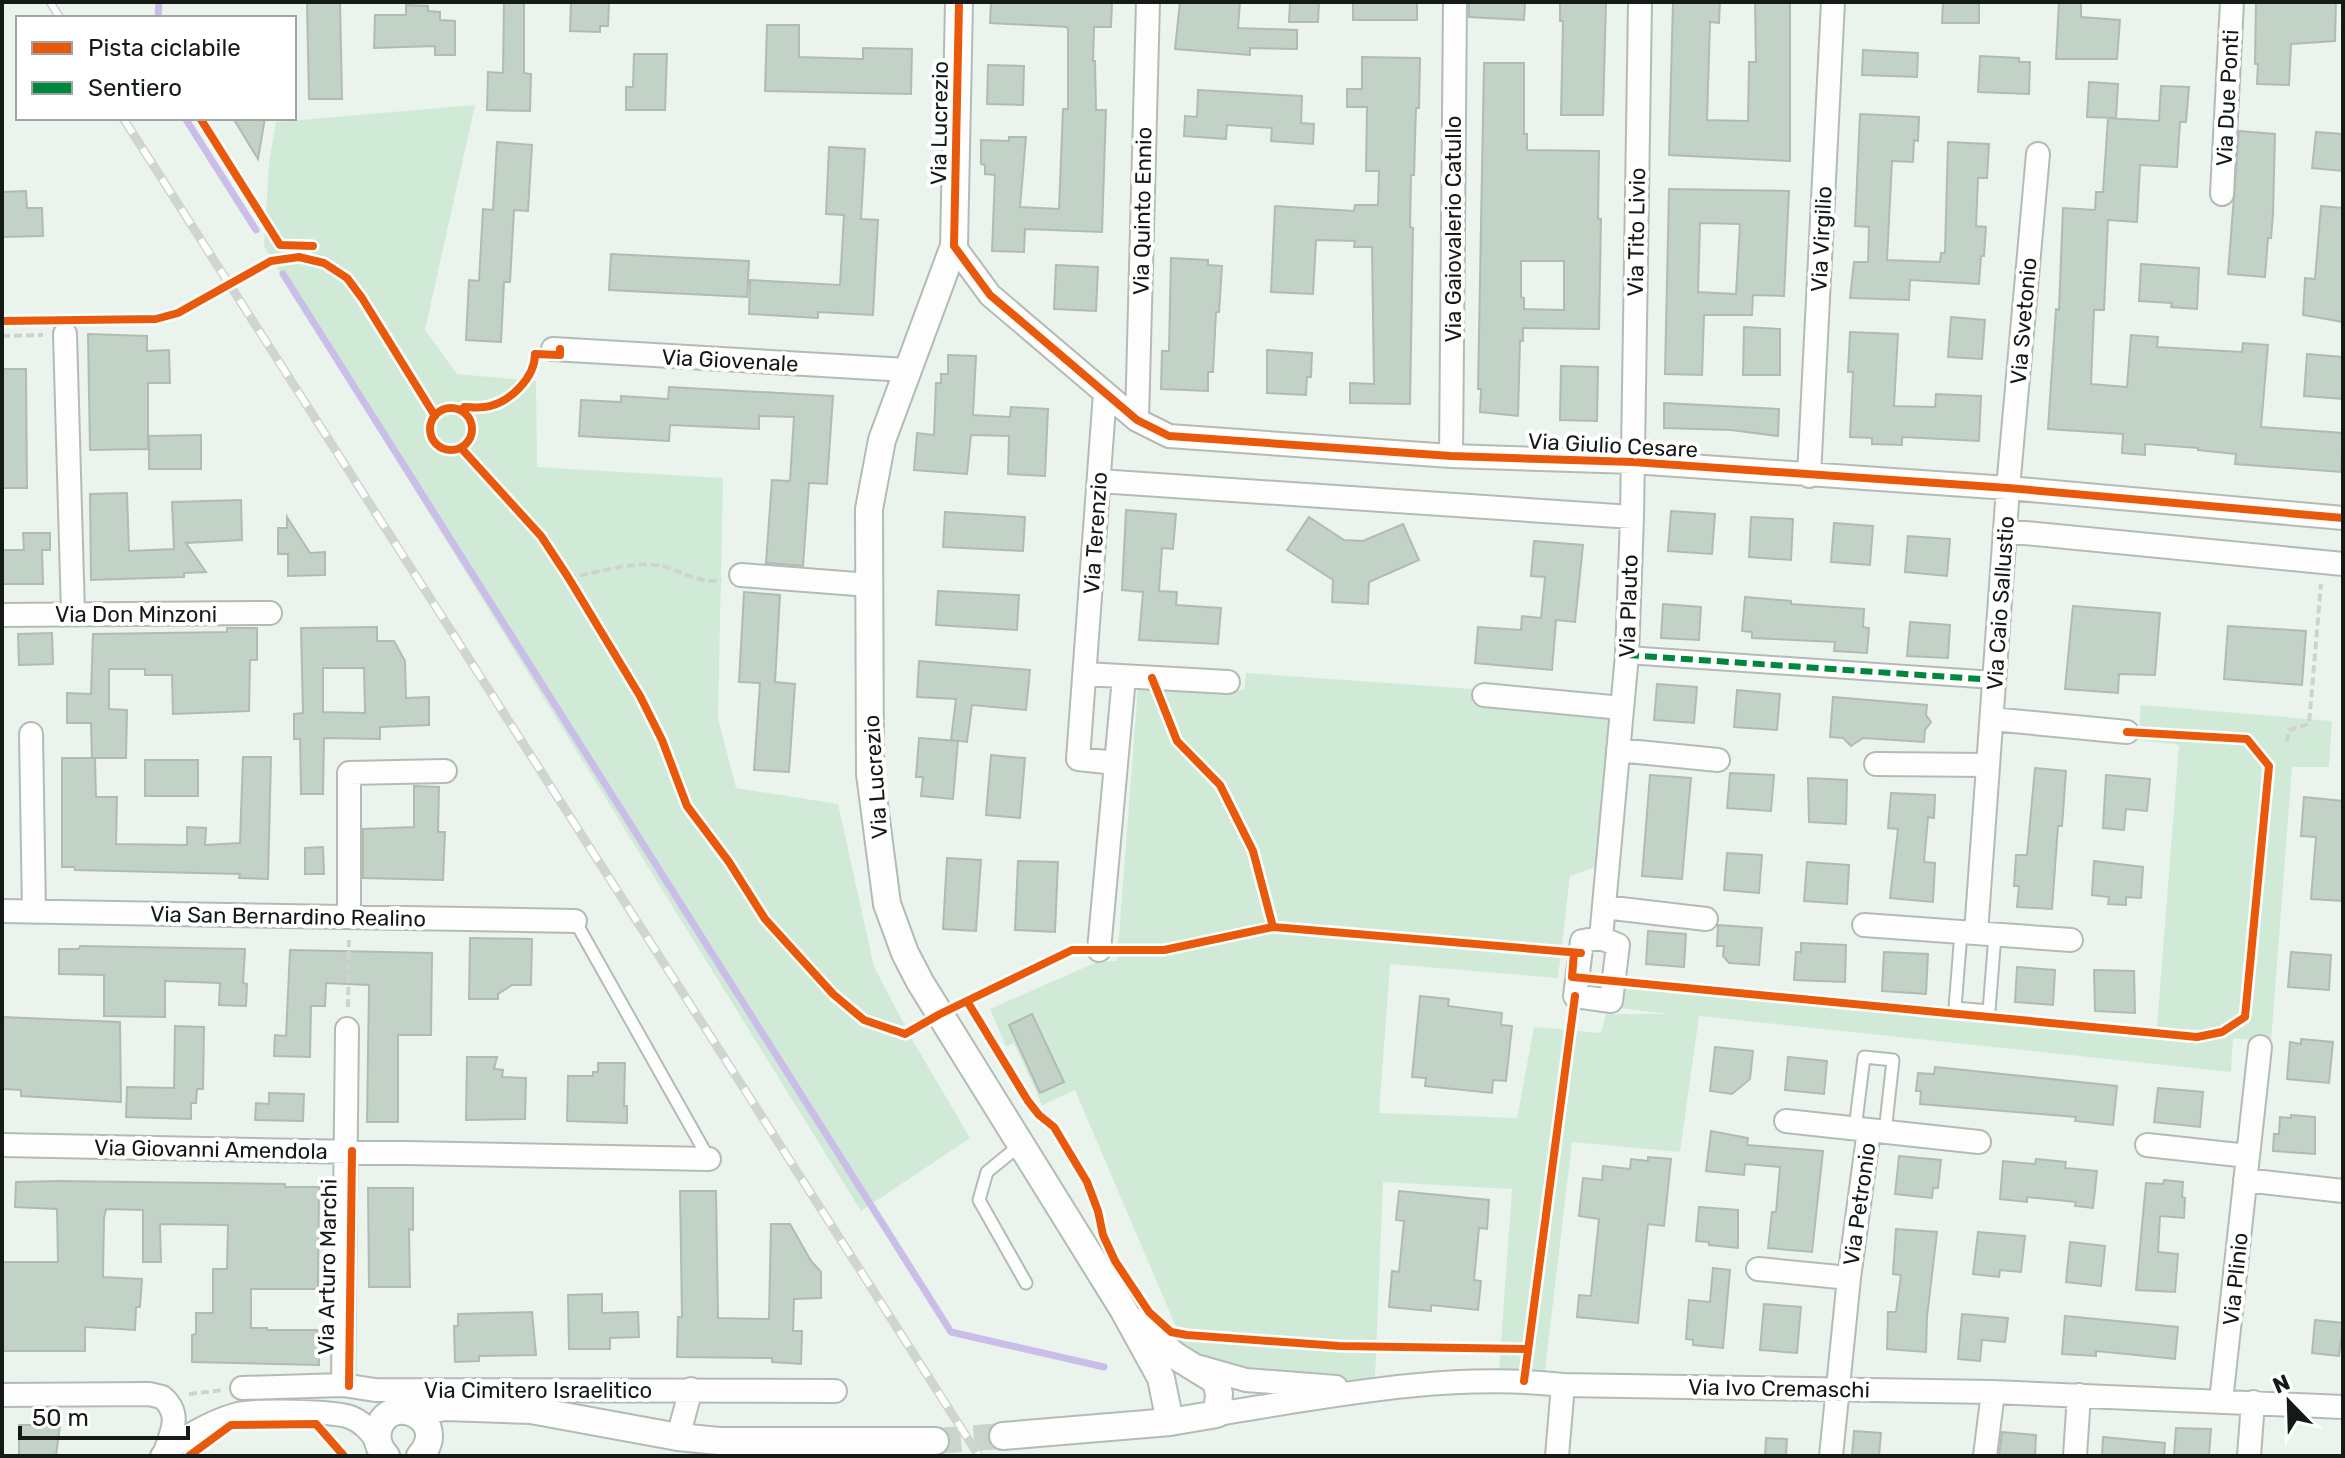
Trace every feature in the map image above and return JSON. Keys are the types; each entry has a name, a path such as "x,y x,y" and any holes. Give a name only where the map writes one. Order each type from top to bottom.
{"street":[{"name":"Via Lucrezio","path":"959,2 954,246 882,440 869,509 870,774 887,904 905,953 920,982 1123,1309 1161,1378 1170,1422"},
{"name":"Via Quinto Ennio","path":"1137,420 1148,2"},
{"name":"Via Gaiovalerio Catullo","path":"1451,456 1455,2"},
{"name":"Via Tito Livio","path":"1633,462 1640,2"},
{"name":"Via Virgilio","path":"1809,476 1833,2"},
{"name":"Via Due Ponti","path":"2222,194 2232,2"},
{"name":"Via Svetonio","path":"2008,488 2038,154"},
{"name":"Via Giulio Cesare","path":"954,246 990,295 1137,420 1169,436 1451,456 1633,462 2008,488 2343,518"},
{"path":"65,334 73,614"},
{"name":"Via Giovenale","path":"553,349 907,370"},
{"name":"Via Terenzio","path":"1105,393 1078,759 1116,763"},
{"name":"Via Plauto","path":"1601,938 1627,655 1633,462"},
{"path":"1099,481 1632,517"},
{"name":"Via Caio Sallustio","path":"1977,933 2008,488"},
{"path":"2005,531 2333,563"},
{"path":"741,575 869,585"},
{"name":"Via Don Minzoni","path":"2,615 270,613"},
{"path":"1627,655 1994,680"},
{"path":"1085,674 1228,682"},
{"path":"1099,950 1124,677"},
{"path":"1484,695 1622,708"},
{"name":"Via Caio Sallustio","path":"1992,719 2127,732"},
{"path":"31,734 34,912"},
{"path":"1618,750 1718,760"},
{"path":"1876,764 1987,765"},
{"path":"349,917 349,773 445,771"},
{"path":"1604,907 1706,919"},
{"name":"Via San Bernardino Realino","path":"2,911 575,921"},
{"path":"1864,925 2071,940"},
{"name":"Via Arturo Marchi","path":"343,1385 347,1029"},
{"name":"Via Plinio","path":"2221,1401 2260,1047"},
{"name":"Via Petronio","path":"1786,1121 1979,1142"},
{"name":"Via Petronio","path":"1831,1456 1849,1278 1870,1130"},
{"name":"Via Giovanni Amendola","path":"2,1145 709,1159"},
{"path":"2147,1145 2248,1156"},
{"path":"2245,1180 2343,1191"},
{"name":"Via Petronio","path":"1758,1269 1849,1278"},
{"name":"Via Lucrezio","path":"1123,1309 1185,1363 1216,1381 1219,1394 1217,1414"},
{"name":"Via Lucrezio","path":"1185,1363 1246,1380 1373,1390"},
{"name":"Via Ivo Cremaschi","path":"1217,1414 1373,1390 1524,1381 1563,1385 1993,1392 2343,1407"},
{"name":"Via Cimitero Israelitico","path":"242,1388 343,1385 375,1390 835,1391"},
{"path":"1557,1456 1563,1385"},
{"path":"678,1437 691,1389"},
{"path":"375,1390 404,1412 425,1422 425,1445"},
{"path":"1985,1456 1993,1392"},
{"path":"2,1395 149,1394 162,1397 174,1411 175,1422 163,1454"},
{"path":"2075,1456 2079,1395"},
{"path":"2249,1456 2253,1402"},
{"name":"Via Cimitero Israelitico","path":"404,1412 445,1407 492,1407 566,1415 678,1437 719,1441 935,1441"},
{"name":"Via Cimitero Israelitico","path":"425,1445 443,1425 492,1407"},
{"path":"382,1449 377,1434 382,1421 404,1412"},
{"path":"163,1454 215,1422 241,1413 332,1413 350,1417 366,1426 382,1449"},
{"path":"1003,1436 1170,1422 1217,1414"}],"lane":[{"path":"575,921 709,1159"},
{"path":"1977,933 1989,1011 1955,1008 1977,933"},
{"path":"1864,1057 1893,1060 1870,1130 1864,1057"},
{"path":"1021,1145 987,1172 979,1200 1026,1283"}],"path":[{"path":"2,336 65,334"},
{"path":"568,577 641,563 663,566 712,583 741,575"},
{"path":"2278,754 2287,742 2289,730 2309,724 2333,563"},
{"path":"561,567 575,589"},
{"path":"2274,741 2297,747"},
{"path":"347,1029 349,917"},
{"path":"162,1397 242,1388"}],"green space":[{"path":"475,105 425,330 457,374 536,381 537,467 723,478 718,718 736,788 838,804 874,967 970,1138 861,1211 264,246 269,163 276,122"},
{"path":"1246,673 1473,689 1472,703 1612,715 1595,867 1570,876 1558,978 1390,964 1379,1113 1517,1118 1534,1027 1601,1033 1606,1014 1668,1014 1613,1007 1620,975 2157,1027 2179,745 2138,740 2141,705 2332,721 2329,767 2292,767 2271,1042 2233,1038 2231,1072 1699,1016 1680,1152 1572,1142 1543,1387 1498,1384 1512,1189 1383,1182 1375,1380 1283,1379 1183,1352 1177,1329 1075,1090 1042,1105 1014,1043 1006,1046 990,1009 1097,962 1117,961 1138,687 1244,690"}],"building":[{"path":"307,2 340,2 342,99 309,99"},
{"path":"504,2 524,2 524,73 531,74 530,111 487,110 488,72 503,73"},
{"path":"571,2 609,2 608,26 600,26 600,32 570,31"},
{"path":"991,2 1112,2 1111,27 1094,27 1096,110 1106,110 1102,232 1025,229 1024,252 992,251 995,175 985,174 985,165 981,164 981,140 1009,141 1009,137 1026,137 1020,207 1059,209 1063,109 1068,109 1068,30 1067,27 990,23"},
{"path":"1180,2 1240,2 1238,28 1297,30 1297,49 1250,48 1250,55 1175,49"},
{"path":"1290,2 1319,2 1318,22 1289,22"},
{"path":"1353,2 1417,2 1417,20 1353,20"},
{"path":"1469,2 1525,2 1524,20 1469,17"},
{"path":"1560,2 1606,2 1603,115 1561,115 1563,21 1560,21"},
{"path":"1673,2 1720,2 1719,23 1710,22 1707,120 1748,121 1749,62 1756,62 1755,2 1790,2 1790,161 1669,155"},
{"path":"1943,2 1979,2 1979,23 1942,23"},
{"path":"2059,2 2081,2 2081,17 2120,20 2117,59 2056,59"},
{"path":"2256,2 2336,2 2335,41 2291,44 2289,85 2257,84"},
{"path":"406,5 428,6 428,11 440,12 440,20 455,21 455,55 435,55 435,46 374,48 375,15 406,15"},
{"path":"767,25 799,25 799,57 863,59 863,48 912,49 911,94 765,91"},
{"path":"1863,50 1918,53 1917,77 1862,75"},
{"path":"634,54 667,54 665,110 626,110 626,87 633,87"},
{"path":"1980,56 2019,58 2019,62 2030,62 2029,94 1978,92"},
{"path":"1362,57 1420,58 1414,175 1411,175 1410,404 1350,403 1350,383 1374,384 1372,247 1354,247 1355,241 1316,240 1313,294 1271,292 1275,206 1354,211 1355,205 1378,205 1379,171 1366,171 1367,107 1347,107 1347,89 1362,89"},
{"path":"1484,63 1524,63 1524,134 1527,134 1527,150 1599,151 1599,329 1523,328 1518,416 1480,412 1481,389 1478,389","holes":["1521,261 1564,261 1564,310 1524,309"]},
{"path":"988,65 1024,66 1023,105 987,104"},
{"path":"2089,82 2118,84 2116,118 2087,117"},
{"path":"2161,86 2189,87 2186,122 2180,122 2177,167 2140,165 2137,222 2108,220 2104,310 2094,310 2091,384 2127,387 2131,335 2158,337 2157,347 2242,352 2243,343 2268,345 2261,427 2343,433 2341,472 2235,464 2236,454 2198,448 2145,444 2145,455 2122,453 2123,434 2048,429 2056,309 2059,310 2063,208 2095,210 2096,192 2103,192 2108,118 2159,121"},
{"path":"1198,90 1302,96 1301,123 1314,124 1313,144 1271,141 1272,128 1227,125 1226,139 1184,136 1185,116 1197,117"},
{"path":"1860,114 1919,117 1913,162 1892,161 1887,260 1940,262 1941,253 1945,253 1948,142 1989,144 1987,178 1978,178 1976,226 1986,227 1979,284 1910,280 1909,300 1850,298 1854,262 1868,262 1869,227 1855,226"},
{"path":"234,120 265,120 258,159"},
{"path":"2239,131 2275,134 2273,214 2265,277 2228,274"},
{"path":"2316,132 2343,134 2343,171 2312,168"},
{"path":"497,142 532,145 528,211 514,210 510,282 504,282 501,342 466,340 469,280 479,281 483,209 493,210"},
{"path":"829,147 865,149 861,219 878,220 873,315 818,312 818,318 749,314 750,280 840,285 844,215 826,214"},
{"path":"1669,189 1789,191 1784,296 1753,295 1752,315 1704,315 1702,375 1665,374","holes":["1700,223 1740,224 1736,294 1698,292"]},
{"path":"26,191 27,208 42,208 43,236 2,237 2,192"},
{"path":"2321,206 2343,208 2343,322 2303,315 2305,278 2315,279"},
{"path":"611,254 749,261 747,297 609,290"},
{"path":"1171,258 1208,260 1208,265 1222,266 1213,372 1208,372 1208,391 1161,389 1162,351 1169,351"},
{"path":"2141,264 2199,268 2197,309 2171,307 2172,303 2139,301"},
{"path":"1056,265 1098,267 1096,311 1054,309"},
{"path":"1951,317 1985,320 1982,359 1948,357"},
{"path":"1744,327 1780,329 1780,375 1743,375"},
{"path":"1850,332 1898,334 1894,406 1935,407 1936,394 1981,396 1979,441 1902,437 1902,445 1872,444 1872,438 1850,437 1853,372 1848,372"},
{"path":"88,334 147,336 147,351 169,350 170,383 148,383 148,449 90,450"},
{"path":"1267,350 1312,353 1311,377 1307,377 1306,395 1267,393"},
{"path":"2307,354 2343,357 2343,399 2304,396"},
{"path":"948,355 976,356 973,415 1010,417 1011,407 1048,409 1045,476 1008,474 1009,436 971,435 967,474 914,470 917,433 934,435 936,383 941,383 941,374 948,374"},
{"path":"1561,366 1598,367 1597,421 1560,420"},
{"path":"2,369 26,369 27,488 2,488"},
{"path":"669,387 833,396 827,484 809,483 803,566 766,563 772,480 790,481 794,417 759,416 759,429 670,425 669,441 579,436 581,400 621,402 621,396 668,399"},
{"path":"1664,403 1779,409 1778,436 1731,430 1664,428"},
{"path":"201,435 201,469 149,469 149,436"},
{"path":"127,493 129,551 174,549 172,502 241,500 242,540 186,543 206,572 184,573 184,577 91,580 90,494"},
{"path":"1126,510 1176,514 1173,549 1162,548 1159,591 1177,592 1176,605 1221,608 1218,644 1139,640 1143,592 1122,590"},
{"path":"1671,511 1715,514 1712,554 1668,551"},
{"path":"945,512 1025,517 1023,551 943,547"},
{"path":"287,517 310,553 325,552 325,575 288,576 288,554 278,554 278,528 287,528"},
{"path":"1309,517 1344,540 1363,541 1403,524 1419,560 1369,582 1368,604 1332,602 1333,580 1287,550"},
{"path":"1751,517 1793,519 1791,560 1749,557"},
{"path":"1834,523 1873,526 1870,565 1831,562"},
{"path":"23,533 50,533 50,550 42,550 43,584 2,584 2,550 24,550"},
{"path":"1908,536 1950,539 1947,576 1905,572"},
{"path":"1534,541 1583,545 1575,622 1556,620 1552,670 1475,663 1478,627 1521,630 1522,616 1541,618 1545,577 1531,576"},
{"path":"938,591 1019,595 1017,630 936,625"},
{"path":"744,592 780,595 775,682 795,684 789,772 754,770 760,683 739,682"},
{"path":"1745,597 1864,609 1863,627 1869,628 1867,653 1834,651 1835,642 1752,638 1752,632 1742,631"},
{"path":"1663,604 1701,607 1699,640 1661,638"},
{"path":"2073,606 2160,613 2155,675 2119,674 2118,693 2065,689"},
{"path":"1910,622 1950,625 1948,658 1907,656"},
{"path":"2228,626 2306,631 2302,685 2224,679"},
{"path":"377,627 377,641 394,641 405,661 406,698 429,697 429,725 380,727 380,739 324,738 323,794 301,794 300,739 294,739 294,714 303,713 301,628","holes":["323,668 364,668 365,713 323,712"]},
{"path":"227,628 257,628 257,660 250,660 249,711 173,714 172,675 145,675 145,669 109,669 109,709 127,710 126,758 92,758 91,723 67,723 67,693 91,694 93,634 227,632"},
{"path":"52,633 53,664 19,665 18,634"},
{"path":"919,661 1030,670 1026,710 972,705 967,742 951,740 956,699 917,697"},
{"path":"1657,684 1697,687 1694,723 1654,720"},
{"path":"1737,690 1780,694 1777,730 1734,727"},
{"path":"1833,697 1927,705 1926,715 1931,722 1925,730 1924,742 1863,738 1851,746 1843,738 1830,737"},
{"path":"919,738 958,741 953,799 921,796 923,777 916,777"},
{"path":"991,755 1025,758 1020,818 986,815"},
{"path":"243,757 271,757 268,879 239,878 240,874 75,870 74,867 62,867 62,758 95,758 96,797 117,797 116,844 187,845 187,827 206,828 205,845 240,843"},
{"path":"145,760 198,760 198,796 145,796"},
{"path":"2035,768 2066,771 2062,826 2058,826 2052,909 2017,907 2019,886 2014,886 2016,855 2027,855"},
{"path":"1730,773 1774,775 1771,811 1727,808"},
{"path":"1650,775 1691,778 1682,879 1642,876"},
{"path":"2106,775 2150,779 2147,811 2126,809 2124,830 2103,828"},
{"path":"1808,778 1847,780 1846,824 1809,822"},
{"path":"414,786 439,787 438,832 445,832 443,880 363,878 363,829 414,827"},
{"path":"1891,793 1935,795 1934,818 1928,817 1924,862 1935,863 1933,902 1890,898 1898,829 1888,828"},
{"path":"2304,797 2343,801 2343,901 2311,899 2316,837 2301,836"},
{"path":"323,847 324,874 305,874 305,848"},
{"path":"1727,853 1762,855 1759,893 1724,890"},
{"path":"947,858 981,860 976,931 943,929"},
{"path":"1018,861 1058,862 1055,932 1015,930"},
{"path":"2094,861 2143,867 2141,898 2126,897 2126,905 2108,904 2109,897 2092,895"},
{"path":"1807,862 1849,865 1847,904 1804,901"},
{"path":"1718,925 1762,928 1759,965 1729,963 1723,956 1724,946 1717,946"},
{"path":"1648,931 1686,934 1684,967 1646,964"},
{"path":"470,938 532,939 531,985 512,985 498,994 498,999 469,999"},
{"path":"1801,943 1846,945 1845,982 1794,980 1796,952 1801,952"},
{"path":"80,946 245,949 243,983 247,984 246,1006 219,1005 220,983 165,981 165,1017 104,1016 104,975 59,974 59,949 79,949"},
{"path":"290,950 432,953 431,1035 398,1035 398,1122 367,1122 369,985 326,983 325,1006 311,1006 310,1057 274,1056 275,1035 286,1036"},
{"path":"1884,952 1928,954 1926,994 1882,991"},
{"path":"2291,952 2331,955 2329,990 2288,987"},
{"path":"2017,967 2055,970 2053,1005 2015,1002"},
{"path":"2094,970 2134,971 2135,1013 2095,1011"},
{"path":"1420,996 1449,999 1448,1006 1502,1013 1501,1025 1512,1026 1506,1081 1493,1080 1492,1093 1425,1086 1426,1078 1412,1077"},
{"path":"1032,1014 1064,1082 1040,1093 1009,1025"},
{"path":"2,1017 120,1022 121,1102 21,1096 21,1090 2,1089"},
{"path":"175,1026 204,1027 203,1089 197,1089 196,1103 191,1103 191,1119 126,1117 127,1087 174,1088"},
{"path":"2301,1039 2333,1042 2329,1083 2287,1079 2290,1042 2301,1044"},
{"path":"1715,1047 1753,1051 1750,1079 1732,1094 1710,1091"},
{"path":"467,1057 497,1057 494,1069 503,1070 502,1077 526,1078 525,1119 466,1120"},
{"path":"1788,1057 1827,1061 1824,1094 1785,1090"},
{"path":"598,1063 625,1063 624,1106 627,1106 627,1123 567,1121 568,1076 593,1076 593,1072 598,1072"},
{"path":"1935,1067 2117,1086 2113,1125 2075,1121 2076,1117 1920,1104 1921,1091 1916,1091 1918,1073 1934,1074"},
{"path":"2158,1088 2203,1092 2200,1127 2154,1122"},
{"path":"269,1093 304,1094 303,1121 255,1120 256,1103 269,1104"},
{"path":"2291,1115 2315,1117 2315,1154 2273,1151 2274,1134 2279,1134 2280,1117 2291,1118"},
{"path":"1711,1131 1748,1138 1747,1145 1823,1151 1812,1252 1768,1248 1772,1212 1776,1212 1780,1167 1745,1164 1744,1175 1706,1171"},
{"path":"1899,1156 1941,1160 1938,1188 1933,1188 1932,1198 1895,1194"},
{"path":"1648,1157 1671,1159 1664,1226 1648,1224 1638,1323 1577,1317 1579,1295 1591,1296 1599,1219 1579,1216 1583,1178 1602,1180 1603,1166 1630,1169 1631,1159 1648,1161"},
{"path":"2036,1159 2066,1162 2065,1168 2097,1171 2093,1208 2075,1206 2076,1202 2027,1197 2027,1202 2000,1199 2003,1161 2035,1164"},
{"path":"2164,1180 2183,1182 2182,1197 2185,1198 2184,1218 2160,1216 2158,1252 2178,1254 2175,1292 2136,1290 2146,1183 2163,1184"},
{"path":"16,1182 319,1187 318,1289 251,1289 251,1328 318,1330 319,1365 192,1362 196,1313 213,1313 213,1269 227,1269 228,1225 160,1224 161,1262 143,1262 143,1210 106,1209 104,1218 103,1277 142,1279 135,1330 85,1327 85,1351 2,1351 2,1262 58,1262 57,1209 15,1207"},
{"path":"368,1188 413,1188 413,1230 409,1229 410,1287 369,1287"},
{"path":"680,1191 716,1191 718,1318 769,1319 771,1224 790,1224 811,1261 821,1272 821,1298 794,1299 793,1331 802,1331 801,1364 772,1362 772,1358 677,1357 678,1317 682,1317"},
{"path":"1399,1191 1489,1200 1487,1229 1479,1228 1474,1280 1481,1281 1478,1310 1431,1305 1431,1311 1389,1307 1392,1271 1399,1272 1404,1221 1396,1220"},
{"path":"1699,1207 1738,1210 1738,1248 1696,1241"},
{"path":"1896,1229 1937,1232 1926,1352 1887,1349 1888,1312 1896,1312 1901,1275 1893,1274"},
{"path":"1978,1232 2025,1236 2021,1272 2000,1270 1999,1277 1973,1274"},
{"path":"2070,1242 2105,1246 2101,1286 2066,1282"},
{"path":"1713,1268 1730,1270 1723,1348 1693,1345 1693,1340 1686,1339 1689,1300 1710,1302"},
{"path":"602,1294 602,1313 638,1312 639,1337 610,1338 610,1349 569,1349 568,1295"},
{"path":"1764,1304 1801,1307 1797,1353 1760,1350"},
{"path":"532,1312 536,1355 479,1356 479,1361 455,1362 454,1326 458,1326 458,1314"},
{"path":"1962,1314 2008,1318 2005,1342 1982,1340 1980,1361 1958,1359"},
{"path":"2065,1316 2178,1327 2175,1359 2096,1351 2096,1356 2062,1354"},
{"path":"2315,1320 2343,1323 2339,1356 2312,1353"},
{"path":"19,1425 60,1425 56,1456 19,1456"},
{"path":"2176,1428 2211,1429 2209,1456 2174,1456"},
{"path":"1854,1431 1881,1433 1879,1456 1852,1456"},
{"path":"2002,1432 2036,1435 2035,1456 1999,1456"},
{"path":"2103,1437 2165,1443 2164,1456 2102,1456"},
{"path":"1766,1438 1787,1439 1786,1456 1765,1456"}],"waterway":[{"path":"158,16 159,2"},
{"path":"186,120 256,230"},
{"path":"283,274 951,1332 1104,1367"}],"tunnel":[{"path":"935,1441 1003,1436"}],"railway":[{"path":"50,2 59,16"},
{"path":"124,120 979,1456"}],"marked path":[{"path":"1627,655 1994,680"}],"cycle path":[{"path":"959,2 954,246 990,295 1137,420 1169,436 1451,456 1633,462 2008,488 2343,518"},
{"path":"201,120 280,245 313,246"},
{"path":"2,321 156,319 178,313 271,261 299,257 324,263 347,278 435,416"},
{"path":"462,411 464,407 484,407 503,401 525,381 531,372 535,354 560,355 560,349"},
{"path":"451,408 466,414 472,429 466,444 451,450 436,444 430,429 436,414 451,408"},
{"path":"461,448 541,536 568,577 640,696 662,740 687,806 729,862 765,919 833,994 864,1020 905,1034 1072,950 1164,950 1273,927 1581,953"},
{"path":"1152,678 1177,741 1220,785 1253,851 1273,927"},
{"path":"1574,953 1572,977 2197,1037 2222,1032 2245,1017 2269,766 2247,739 2127,732"},
{"path":"1524,1381 1575,996"},
{"path":"967,1001 1028,1101 1054,1127 1087,1182 1103,1235 1115,1261 1149,1312 1171,1332 1339,1346 1528,1349"},
{"path":"349,1386 352,1151"},
{"path":"189,1456 231,1425 316,1424 344,1456"}]}
